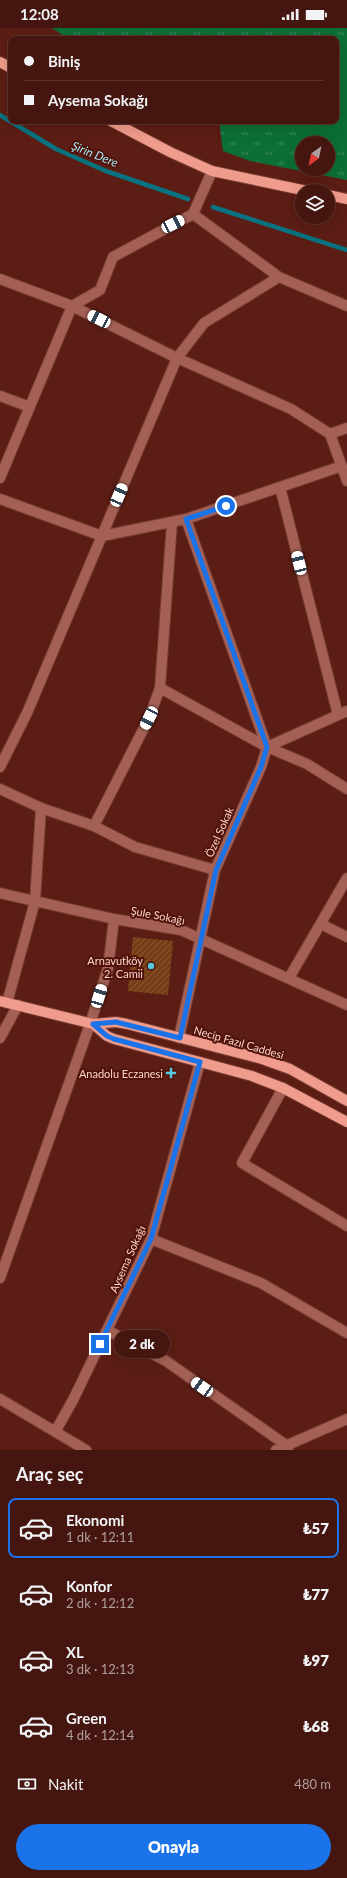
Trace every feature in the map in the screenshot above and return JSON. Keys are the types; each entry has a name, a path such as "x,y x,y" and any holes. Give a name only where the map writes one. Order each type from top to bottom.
{"main road":[{"path":"117,124 170,152 212,171 295,188"},
{"path":"335,196 347,199"},
{"name":"Necip Fazıl Caddesi","path":"3,1002 92,1024 116,1022 255,1057 284,1067 347,1101"},
{"name":"Necip Fazıl Caddesi","path":"92,1024 107,1036 114,1039 252,1076 284,1088 347,1122"}],"street":[{"path":"0,478 72,306 100,290 113,257 193,214 212,171"},
{"path":"193,214 278,277 347,306"},
{"path":"0,767 27,713 177,358 204,323 278,277"},
{"path":"0,279 72,306 177,358 291,409 330,434 347,481"},
{"path":"0,396 30,407"},
{"path":"330,434 347,428"},
{"path":"0,499 102,536 186,519 342,466"},
{"path":"267,747 342,713 280,487"},
{"path":"186,519 267,747"},
{"path":"94,826 149,718 160,688 172,522"},
{"path":"160,688 267,747 307,764 346,787"},
{"name":"Özel Sokak","path":"180,1038 216,870 261,767 267,747"},
{"path":"0,789 41,808 94,826 135,847 216,870"},
{"path":"3,1002 35,901 41,808"},
{"path":"289,978 322,924 347,878"},
{"name":"Şule Sokağı","path":"0,893 114,919 181,930 347,1005"},
{"path":"0,1278 92,1024 108,968 114,919"},
{"path":"322,924 347,937"},
{"path":"0,1038 18,1005"},
{"name":"Aysema Sokağı","path":"56,1432 151,1239 200,1062"},
{"path":"284,1088 242,1163 347,1226"},
{"path":"151,1239 261,1283 347,1333"},
{"path":"107,1330 166,1361 287,1448"},
{"path":"0,1399 86,1450"},
{"path":"276,1450 287,1448 347,1419"}],"green space":[{"path":"52,28 347,28 347,180 327,176 335,176 335,136 295,136 295,170 250,161 223,151 219,124 339,124 339,36 64,36"},
{"path":"339,52 347,52 347,139 335,139 335,136 296,136 296,124 339,124"}],"building":[{"name":"Arnavutköy 2. Camii","path":"133,937 173,941 168,995 128,991"}],"waterway":[{"name":"Şirin Dere","path":"0,115 8,120"},
{"name":"Şirin Dere","path":"15,124 56,149 106,171 188,199"},
{"name":"Şirin Dere","path":"213,207 347,250"}],"place":[{"name":"Arnavutköy 2. Camii","path":"151,966"},
{"name":"Anadolu Eczanesi","path":"171,1073"}],"route":[{"path":"100,1344 151,1239 200,1062 114,1039 107,1036 93,1024 116,1022 180,1038 216,870 261,767 267,747 186,519 226,506"}]}
